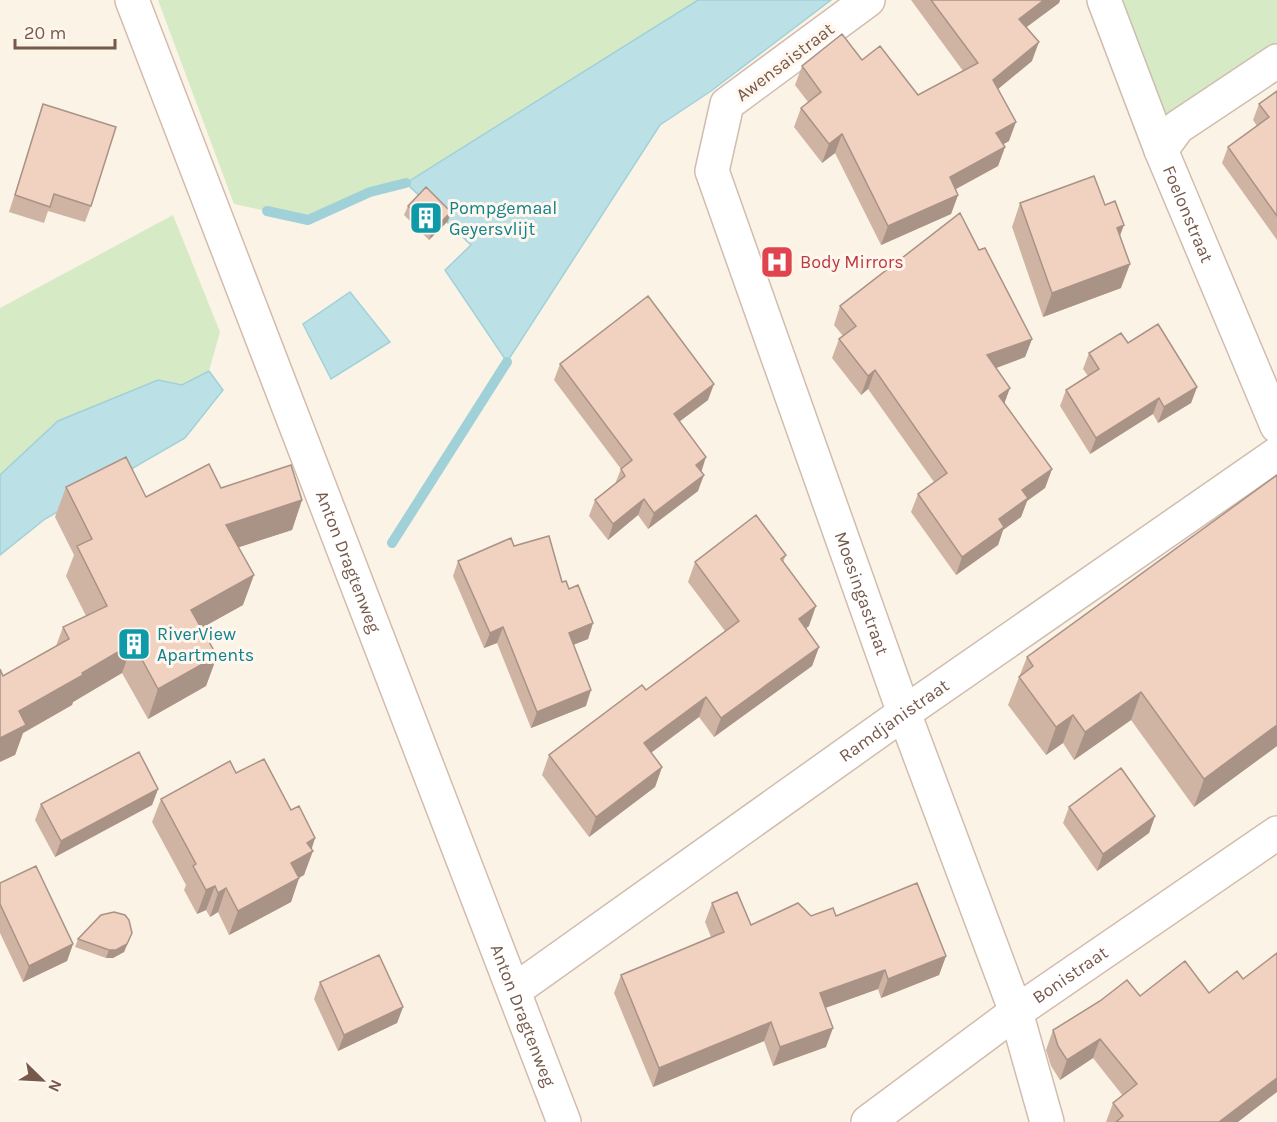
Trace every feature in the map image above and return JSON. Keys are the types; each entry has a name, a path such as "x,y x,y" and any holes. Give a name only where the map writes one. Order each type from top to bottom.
{"street":[{"name":"Anton Dragtenweg","path":"132,0 564,1122"},
{"name":"Awensaistraat","path":"712,171 727,104 868,0"},
{"name":"Foelonstraat","path":"1104,0 1161,150 1277,426"},
{"path":"1161,150 1178,127 1277,61"},
{"name":"Moesingastraat","path":"712,171 904,713 1016,1012 1047,1122"},
{"name":"Ramdjanistraat","path":"515,990 904,713 1277,454"},
{"name":"Bonistraat","path":"868,1122 1016,1012 1277,833"}],"green space":[{"path":"158,0 698,0 406,183 370,192 308,220 234,204"},
{"path":"1114,0 1277,0 1277,51 1162,131"},
{"path":"173,215 220,332 209,371 182,385 158,380 58,421 0,475 0,308"}],"water":[{"path":"698,0 831,0 711,91 660,125 507,362 445,270 471,245 406,183"},
{"path":"350,292 390,342 331,379 303,324"},
{"path":"209,371 223,390 185,438 45,519 0,555 0,475 58,421 158,380 182,385"}],"building":[{"path":"931,0 1044,0 1019,19 1039,42 993,80 1016,122 996,133 1005,147 950,177 958,195 888,226 842,134 829,144 801,108 821,92 802,66 842,34 862,60 880,46 918,95 978,63"},
{"path":"1277,91 1277,216 1228,147 1269,117 1259,104"},
{"path":"43,104 116,127 91,206 54,194 50,207 15,195"},
{"path":"1094,176 1105,205 1115,201 1124,225 1117,228 1130,264 1052,293 1020,203"},
{"path":"426,187 451,212 432,231 408,206"},
{"path":"960,213 979,250 985,248 1032,339 987,355 1010,388 999,396 1052,469 1022,490 1028,498 999,519 1004,527 962,557 918,494 947,473 875,370 868,376 839,339 856,326 840,306"},
{"path":"648,296 714,384 674,414 706,457 696,465 704,475 654,513 644,499 613,524 595,500 625,476 621,469 632,460 560,364"},
{"path":"1158,324 1197,387 1164,407 1159,398 1096,438 1066,390 1099,369 1089,353 1121,333 1128,343"},
{"path":"126,457 146,497 209,464 221,488 291,465 302,500 226,525 254,575 191,610 217,656 158,689 133,643 82,673 83,675 19,711 26,725 0,738 0,669 3,676 69,639 63,627 107,606 77,546 92,539 66,487"},
{"path":"1277,475 1277,725 1204,779 1141,692 1085,732 1073,715 1056,727 1019,677 1033,666 1027,657"},
{"path":"756,515 786,555 781,559 816,606 799,619 819,647 721,718 706,697 644,743 662,767 596,817 549,755 642,685 646,690 739,621 695,562"},
{"path":"549,536 562,582 566,581 569,589 578,585 593,623 569,633 591,690 537,712 503,627 490,633 458,561 511,538 514,546"},
{"path":"139,752 158,789 61,841 41,804"},
{"path":"264,759 291,810 299,806 315,838 307,843 313,851 291,863 299,878 238,911 226,888 218,893 215,886 206,890 193,866 196,864 161,799 230,761 236,773"},
{"path":"1121,768 1155,816 1103,854 1069,807"},
{"path":"36,866 73,944 29,966 0,904 0,883"},
{"path":"917,883 946,956 888,979 885,970 820,993 833,1028 780,1047 771,1022 659,1068 621,975 724,932 712,903 737,892 751,925 798,903 811,916 833,908 836,916"},
{"path":"114,912 125,915 129,920 132,933 127,944 116,950 109,950 78,939 101,915"},
{"path":"1277,953 1277,1078 1219,1122 1116,1122 1123,1116 1113,1103 1137,1084 1100,1039 1067,1060 1058,1046 1053,1030 1100,1001 1127,980 1140,996 1185,961 1209,993 1237,971 1243,979"},
{"path":"379,955 403,1007 344,1035 320,982"}],"waterway":[{"path":"267,211 308,220 370,192 406,183"},
{"path":"392,543 507,362"}],"place":[{"name":"Pompgemaal Geyersvlijt","path":"426,218"},
{"name":"Body Mirrors","path":"777,262"},
{"name":"RiverView Apartments","path":"134,644"}]}
